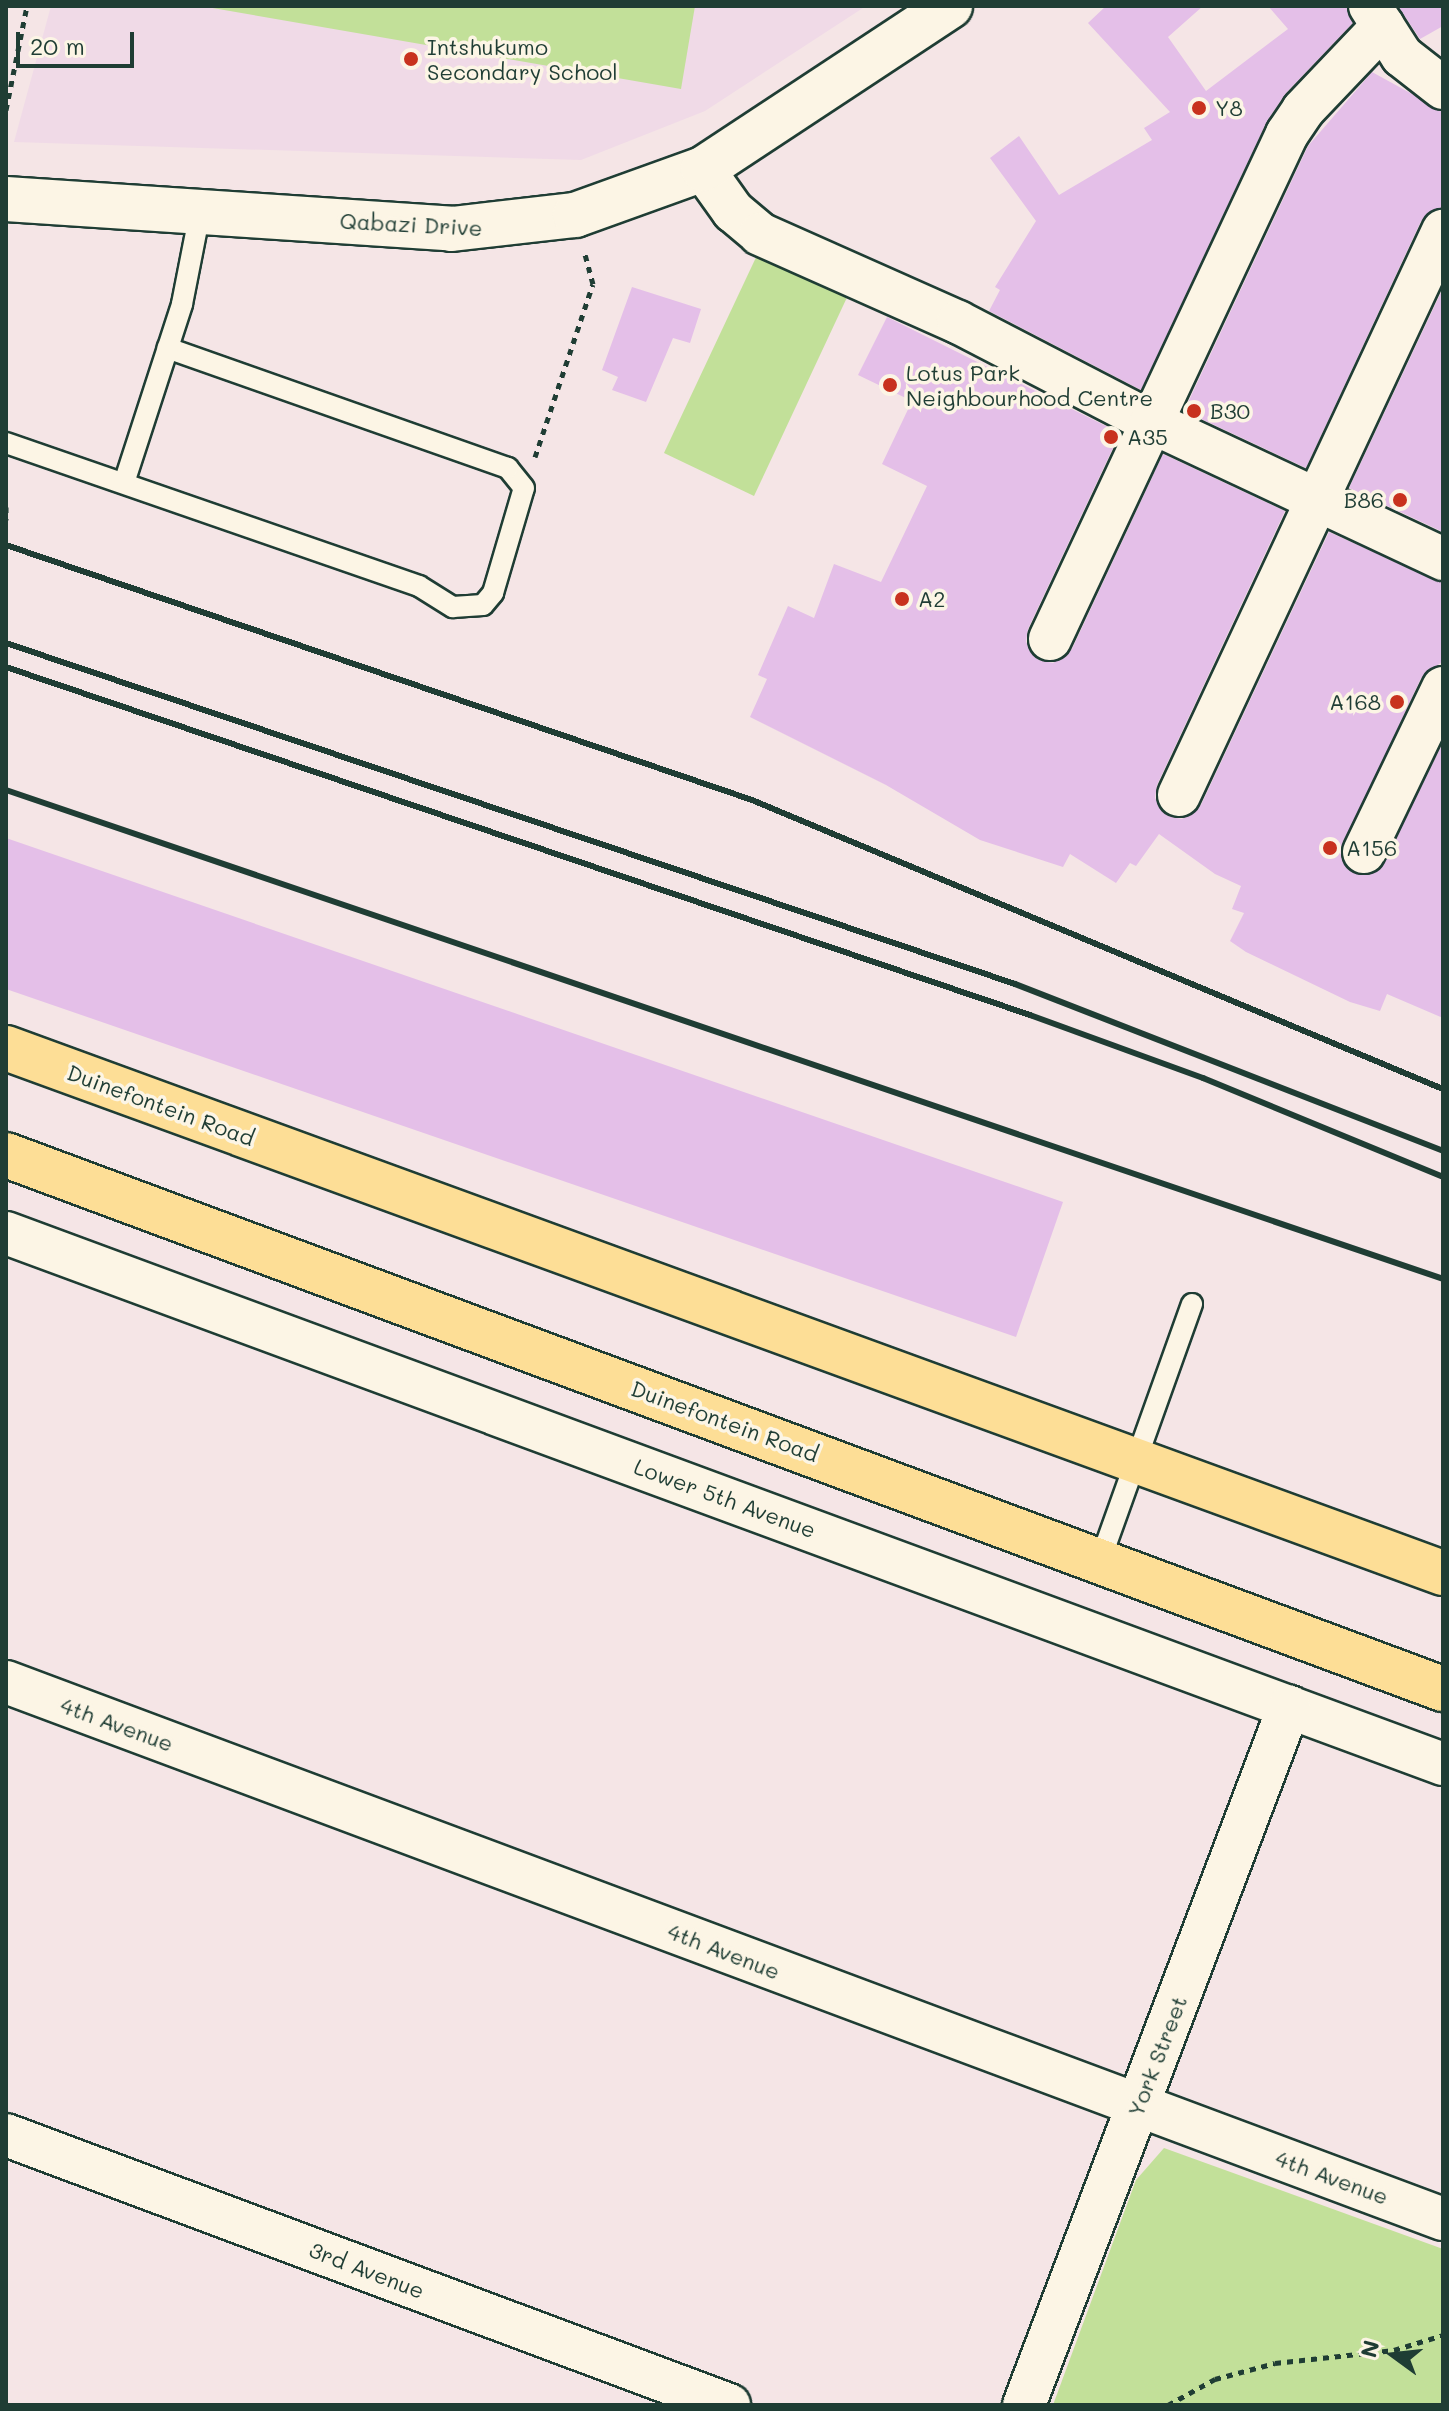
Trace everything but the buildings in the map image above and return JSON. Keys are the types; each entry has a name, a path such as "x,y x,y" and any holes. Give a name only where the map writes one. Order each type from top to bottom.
{"main road":[{"name":"Duinefontein Road","path":"6,1048 1137,1457 1443,1573"},
{"name":"Duinefontein Road","path":"6,1155 1443,1689"}],"street":[{"name":"Qabazi Drive","path":"6,199 452,229 575,215 703,169 950,6"},
{"path":"1050,639 1287,134 1303,110 1376,16 1402,56 1443,88"},
{"path":"703,169 733,211 760,234 958,322 1151,422 1443,559"},
{"path":"1179,795 1443,231"},
{"path":"1364,852 1443,688"},
{"name":"Lower 5th Avenue","path":"6,1233 1443,1764"},
{"name":"4th Avenue","path":"6,1682 1443,2219"},
{"name":"York Street","path":"1024,2405 1289,1707"},
{"name":"3rd Avenue","path":"6,2135 729,2405"}],"lane":[{"path":"124,483 168,348 200,212"},
{"path":"6,443 419,586 453,607 468,610 483,605 493,593 524,488 508,468 168,348"},
{"path":"1100,1561 1192,1304"}],"path":[{"path":"6,110 27,6"},
{"path":"524,488 593,284 575,215"},
{"path":"6,507 6,520"},
{"path":"1168,2405 1215,2379 1275,2363 1394,2350 1443,2335"}],"shaded area":[{"name":"Intshukumo Secondary School","path":"51,6 866,6 705,111 581,160 14,142"}],"green space":[{"path":"201,6 695,6 681,89"},
{"path":"759,251 850,291 754,496 664,453"},
{"path":"1164,2148 1443,2249 1443,2405 1053,2405 1136,2180"}],"railway":[{"path":"6,545 752,800 1443,1089"},
{"path":"6,643 1015,984 1443,1151"},
{"path":"6,667 1030,1015 1203,1078 1443,1177"},
{"path":"6,790 1443,1279"}],"place":[{"name":"Intshukumo Secondary School","path":"411,59"},
{"name":"Y8","path":"1199,108"},
{"name":"Lotus Park Neighbourhood Centre","path":"890,385"},
{"name":"B30","path":"1194,411"},
{"name":"A35","path":"1111,437"},
{"name":"B86","path":"1400,500"},
{"name":"A2","path":"902,599"},
{"name":"A168","path":"1397,702"},
{"name":"A156","path":"1330,848"}]}
